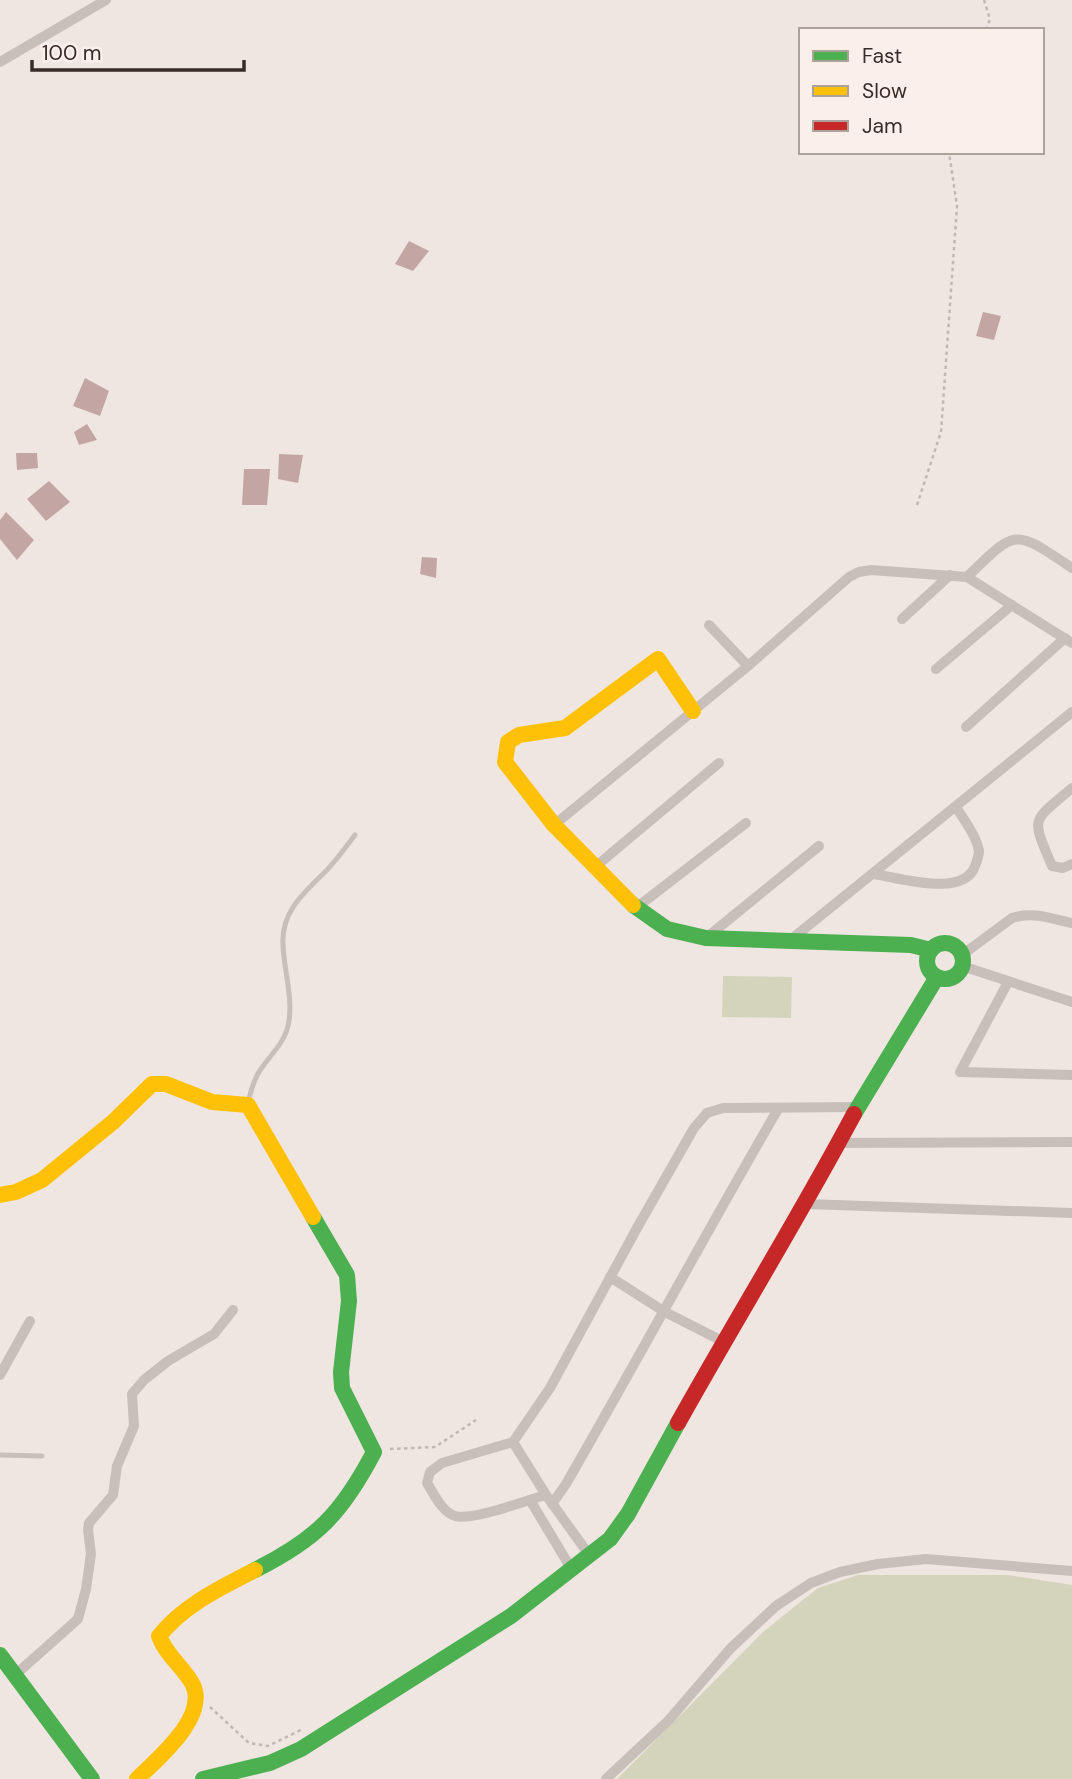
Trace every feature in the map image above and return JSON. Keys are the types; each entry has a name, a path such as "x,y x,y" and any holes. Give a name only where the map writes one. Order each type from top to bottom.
{"street":[{"path":"0,62 106,0"},
{"path":"967,577 1010,539 1026,539 1072,568"},
{"path":"554,825 748,666 849,577 859,572 871,570 967,577 1069,641 966,727"},
{"path":"902,619 950,575"},
{"path":"936,669 1012,605"},
{"path":"709,625 748,666"},
{"path":"693,710 658,659 565,728 519,735 508,742 505,762 554,825 636,908 667,929 706,938 911,945 931,950"},
{"path":"788,942 1072,712"},
{"path":"595,867 719,763"},
{"path":"1072,788 1037,821 1037,830 1052,866 1063,868 1072,864"},
{"path":"874,874 934,883 953,884 967,879 974,871 979,853 973,835 957,807"},
{"path":"636,908 746,822"},
{"path":"706,938 819,846"},
{"path":"962,961 959,950 950,944 936,946 931,950 927,963 937,977 943,979 955,976 962,961 1012,918 1019,916 1031,914 1072,923"},
{"path":"962,961 1008,982 1072,1002"},
{"path":"203,1779 271,1763 301,1749 500,1623 610,1539 628,1514 724,1342 806,1204 858,1107 937,977"},
{"path":"1008,982 960,1072 1072,1075"},
{"path":"0,1195 16,1192 42,1180 113,1122 144,1090 152,1084 166,1084 212,1102 248,1105 347,1275 349,1301 341,1372 342,1388 374,1452 363,1475 334,1518 324,1527 302,1544 198,1600 164,1628 159,1636 162,1646 192,1685 197,1695 197,1705 184,1729 137,1779"},
{"path":"778,1109 566,1484 549,1499 530,1500 470,1517 455,1516 446,1511 427,1483 430,1472 442,1463 513,1442 550,1388 694,1128 707,1113 723,1108 858,1107"},
{"path":"840,1143 1072,1142"},
{"path":"806,1204 1072,1213"},
{"path":"610,1277 665,1312 724,1342"},
{"path":"15,1675 78,1619 91,1554 89,1523 113,1495 117,1466 134,1426 132,1394 144,1380 168,1361 214,1334 233,1310"},
{"path":"0,1375 30,1321"},
{"path":"513,1442 590,1556"},
{"path":"530,1500 572,1570"},
{"path":"606,1779 668,1721 730,1649 776,1606 811,1583 840,1572 878,1564 926,1559 1072,1571"},
{"path":"0,1655 92,1779"}],"lane":[{"path":"248,1105 258,1072 280,1044 288,1027 289,996 283,943 286,923 298,898 326,872 355,835"},
{"path":"0,1455 43,1456"}],"path":[{"path":"984,0 990,19 987,28"},
{"path":"917,505 941,432 957,206 949,154"},
{"path":"374,1452 397,1448 435,1447 476,1420"},
{"path":"197,1695 249,1743 268,1746 304,1728"}],"green space":[{"path":"723,976 792,977 791,1018 722,1017"},
{"path":"858,1575 1008,1575 1072,1585 1072,1779 617,1779 763,1632 818,1588"}],"building":[{"path":"409,241 429,251 413,271 395,264"},
{"path":"983,312 1001,316 994,340 976,336"},
{"path":"85,378 109,391 100,416 73,406"},
{"path":"87,424 97,440 79,445 74,432"},
{"path":"16,453 37,453 38,468 17,470"},
{"path":"279,454 303,455 298,483 278,479"},
{"path":"244,469 270,469 267,505 242,505"},
{"path":"49,481 70,502 46,521 27,499"},
{"path":"6,512 34,540 17,560 0,539 0,520"},
{"path":"422,557 437,558 436,578 420,574"}],"traffic: fast":[{"path":"633,905 667,929 706,938 911,945 931,950"},
{"path":"945,943 957,949 963,961 957,973 945,979 933,973 927,961 933,949 945,943"},
{"path":"854,1114 937,977"},
{"path":"255,1570 295,1547 326,1522 351,1492 374,1452 342,1388 341,1372 349,1301 347,1275 313,1217"},
{"path":"203,1779 270,1763 301,1749 511,1616 610,1539 628,1514 678,1423"},
{"path":"0,1655 92,1779"}],"traffic: slow":[{"path":"633,905 554,825 505,762 508,742 519,735 565,728 658,659 693,711"},
{"path":"0,1195 16,1192 42,1180 113,1122 152,1084 166,1084 212,1102 248,1105 313,1217"},
{"path":"137,1779 178,1737 187,1724 196,1698 193,1685 166,1650 159,1636 191,1606 255,1570"}],"traffic: jam":[{"path":"678,1423 854,1114"}]}
